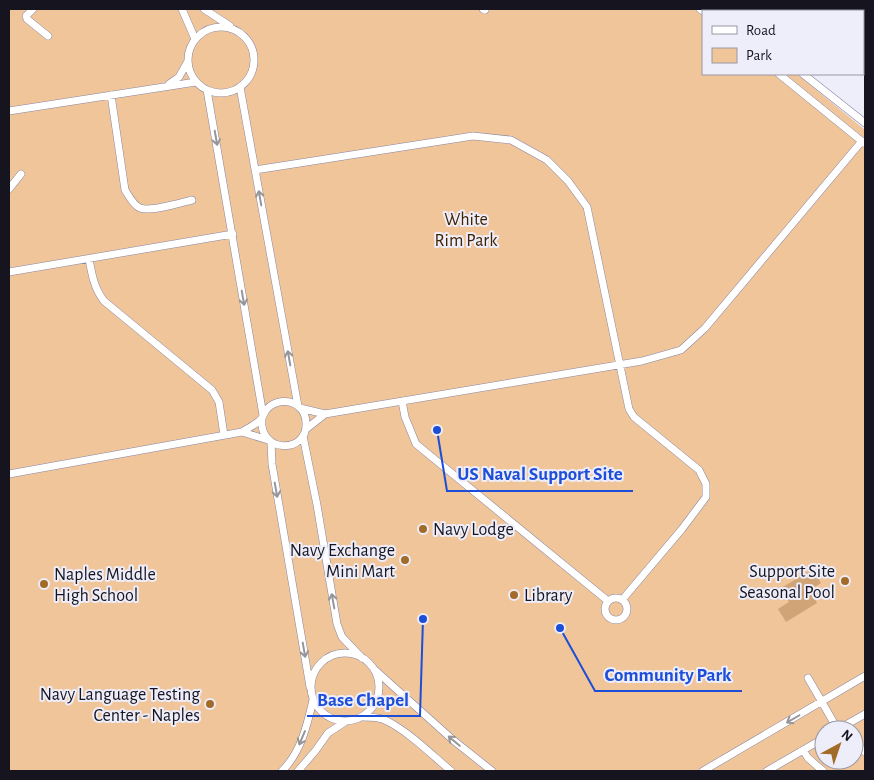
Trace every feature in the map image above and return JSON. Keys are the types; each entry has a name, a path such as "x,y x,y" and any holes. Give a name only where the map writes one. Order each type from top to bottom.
{"street":[{"path":"32,9 26,16 27,19 48,36"},
{"path":"182,9 195,39"},
{"path":"188,61 190,72 196,82 207,90 218,93 230,92 240,87 253,70 254,59 247,39 204,9"},
{"path":"166,86 179,77 188,61 191,45 202,32 220,26 239,32"},
{"path":"242,432 263,416 272,404 278,402 292,402 299,407 325,414 642,361 682,350 705,328 863,143 780,75"},
{"path":"804,75 865,123"},
{"path":"9,111 196,82"},
{"path":"9,474 242,432 277,445 291,445 303,436 306,429 306,418 299,407 240,87"},
{"path":"207,90 263,416 262,430 270,441 272,464 310,687 313,700 318,709 326,716 346,721"},
{"path":"111,95 125,190 132,202 140,208 151,208 192,200"},
{"path":"255,170 473,136 511,140 547,160 568,181 587,207 629,409 634,417 699,470 706,484 706,497 682,529 622,600"},
{"path":"9,189 21,174"},
{"path":"9,272 233,234"},
{"path":"89,259 93,281 104,302 212,390 219,402 224,435"},
{"path":"402,401 405,417 416,444 608,601"},
{"path":"306,429 325,414"},
{"path":"303,436 337,624 342,637 362,658 453,740 492,771"},
{"path":"614,598 622,600 627,612 623,618 617,620 610,619 606,614 605,607 608,601 614,598"},
{"path":"310,687 316,668 332,655 342,653 353,654 362,658"},
{"path":"361,717 370,710 376,701 379,690 378,679 374,669"},
{"path":"703,771 865,676"},
{"path":"808,678 832,720"},
{"path":"282,771 289,764 304,735 313,700"},
{"path":"298,771 328,733 346,721 361,717 373,717 388,721 451,771"},
{"path":"767,771 814,744"},
{"path":"803,750 808,758 823,771"}],"green space":[{"name":"White Rim Park","path":"9,9 718,9 720,10 702,10 702,75 798,75 865,130 865,771 9,771"}],"shaded area":[{"path":"813,569 821,583 810,590 817,603 786,622 778,609 789,602 781,588"}],"place":[{"name":"US Naval Support Site","path":"437,430"},
{"name":"Navy Lodge","path":"423,529"},
{"name":"Navy Exchange Mini Mart","path":"405,560"},
{"name":"Support Site Seasonal Pool","path":"845,581"},
{"name":"Naples Middle High School","path":"44,584"},
{"name":"Library","path":"514,595"},
{"name":"Base Chapel","path":"423,619"},
{"name":"Community Park","path":"560,628"},
{"name":"Navy Language Testing Center - Naples","path":"210,704"}]}
